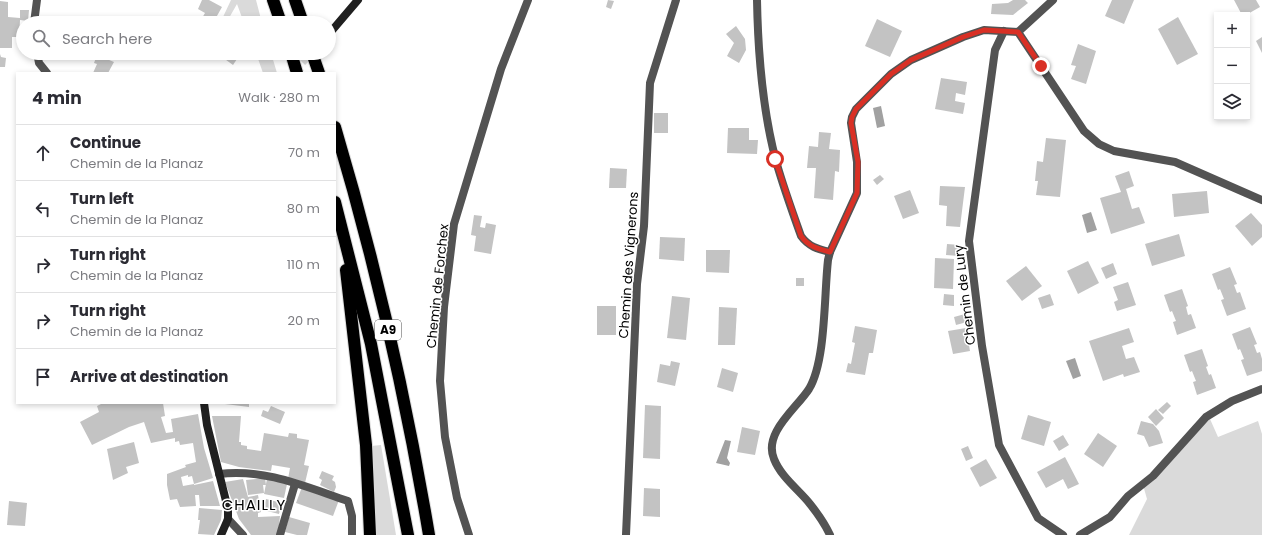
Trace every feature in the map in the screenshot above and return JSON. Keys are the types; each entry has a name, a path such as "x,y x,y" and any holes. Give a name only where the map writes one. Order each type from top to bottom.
{"highway":[{"path":"273,0 279,16"},
{"path":"295,0 301,16"},
{"path":"293,60 297,72"},
{"path":"314,60 318,72"},
{"name":"A9","path":"336,131 382,303 402,394 429,535"},
{"name":"A9","path":"336,206 376,367 408,535"},
{"path":"339,218 362,409 370,535"}],"street":[{"path":"35,16 37,0"},
{"path":"336,26 358,0"},
{"name":"Chemin de Forchex","path":"469,535 458,498 444,437 440,381 444,308 454,224 481,142 501,69 528,0"},
{"name":"Chemin des Vignerons","path":"626,535 637,284 644,226 650,83 676,0"},
{"path":"757,0 758,44 765,109 777,166 801,236 813,247 830,252"},
{"path":"830,535 824,523 810,504 780,470 774,459 771,447 775,434 809,389 818,370 828,260 830,252 857,193 858,162 851,123 852,117 856,109 891,74 911,60 963,37 984,30 1018,32 1053,0"},
{"name":"Chemin de Lury","path":"1004,31 995,50 969,241 982,346 998,445 1038,518 1063,535"},
{"path":"1018,32 1084,130 1099,144 1114,152 1175,162 1262,200"},
{"path":"38,60 46,72"},
{"path":"1080,535 1110,517 1128,496 1153,476 1206,417 1232,401 1262,389"},
{"path":"204,404 207,425 226,500 228,519 221,535"},
{"path":"220,474 239,471 281,478 348,501 352,516 352,535"},
{"path":"280,535 295,484"},
{"path":"228,519 243,535"}],"shaded area":[{"path":"231,0 256,0 260,16 241,16 237,4 230,16 223,16"},
{"path":"258,60 273,60 277,72 263,72"},
{"path":"881,106 885,126 877,128 873,108"},
{"path":"1091,212 1097,230 1087,233 1082,215"},
{"path":"1075,358 1081,376 1073,379 1066,361"},
{"path":"1210,419 1218,437 1258,421 1262,434 1262,535 1129,535 1147,499 1143,485 1180,446"},
{"path":"725,440 731,441 727,458 730,463 729,466 716,463"},
{"path":"381,445 396,535 376,535 371,446"}],"building":[{"path":"202,0 209,0 222,7 217,16 203,16 205,13 198,9"},
{"path":"608,0 614,1 611,9 606,7"},
{"path":"1013,0 1025,0 1028,3 1013,15 991,14 992,4 1008,3"},
{"path":"1112,0 1134,0 1124,24 1105,16"},
{"path":"1234,0 1256,0 1260,7 1250,13 1240,12"},
{"path":"0,1 8,2 8,17 16,18 16,37 12,37 12,48 0,48"},
{"path":"20,10 29,10 28,16 20,16"},
{"path":"1178,17 1198,54 1177,65 1158,29"},
{"path":"877,19 902,31 890,57 865,46"},
{"path":"736,26 745,39 746,50 739,63 727,56 734,43 726,34"},
{"path":"1262,37 1262,53 1256,41"},
{"path":"1078,44 1096,51 1086,84 1071,79 1076,66 1071,65"},
{"path":"0,54 1,57 6,58 5,67 0,67"},
{"path":"95,60 109,60 114,62 109,72 93,72 97,64 94,63"},
{"path":"226,60 236,60 233,65"},
{"path":"941,78 967,82 965,95 956,93 955,101 965,103 963,114 935,109"},
{"path":"654,113 668,113 668,133 654,133"},
{"path":"728,128 749,128 749,140 758,140 757,154 727,153"},
{"path":"819,132 831,133 829,149 840,150 839,172 835,171 833,200 814,198 816,168 807,168 809,146 818,147"},
{"path":"1046,138 1066,140 1060,197 1036,195 1038,181 1035,181 1037,161 1043,162"},
{"path":"610,168 627,169 626,188 609,188"},
{"path":"1129,171 1134,186 1126,189 1132,209 1139,207 1145,223 1111,234 1100,198 1121,192 1115,176"},
{"path":"880,175 884,179 877,185 873,180"},
{"path":"940,186 965,187 960,227 946,226 947,206 939,205"},
{"path":"910,190 919,213 903,219 894,196"},
{"path":"1207,191 1209,213 1174,217 1172,194"},
{"path":"1251,213 1262,225 1262,237 1252,246 1235,226"},
{"path":"474,215 482,216 480,227 485,228 486,223 496,225 491,254 474,251 476,236 471,235"},
{"path":"1179,234 1185,256 1152,266 1145,244"},
{"path":"660,237 685,238 684,261 659,259"},
{"path":"947,244 960,245 959,256 946,255"},
{"path":"706,250 730,250 729,273 706,272"},
{"path":"935,258 954,259 953,289 934,288"},
{"path":"1088,261 1099,283 1078,294 1067,271"},
{"path":"1113,263 1117,274 1106,279 1101,268"},
{"path":"1026,266 1042,286 1022,301 1006,281"},
{"path":"1230,267 1237,284 1234,285 1237,293 1240,292 1246,309 1227,316 1221,300 1224,299 1220,289 1218,290 1212,274"},
{"path":"796,278 804,278 804,286 796,286"},
{"path":"1128,282 1136,305 1117,311 1114,302 1118,300 1113,287"},
{"path":"1182,289 1188,306 1186,307 1188,315 1191,314 1196,328 1177,335 1173,322 1176,321 1172,311 1170,312 1164,295"},
{"path":"944,294 954,295 954,306 943,305"},
{"path":"1050,294 1054,305 1042,309 1038,298"},
{"path":"672,296 690,298 686,340 667,338"},
{"path":"597,306 616,306 616,335 597,335"},
{"path":"719,307 737,308 735,345 718,345"},
{"path":"965,314 967,322 956,325 954,317"},
{"path":"855,326 877,330 873,353 869,353 865,375 846,372 848,363 851,364 855,343 852,342"},
{"path":"1250,327 1257,344 1254,345 1257,353 1260,352 1262,359 1262,371 1247,376 1241,360 1244,359 1240,349 1238,350 1232,334"},
{"path":"966,328 970,351 953,354 948,331"},
{"path":"1129,328 1134,342 1122,346 1126,359 1134,357 1140,372 1124,377 1123,374 1103,381 1089,341"},
{"path":"1202,349 1208,366 1206,367 1209,375 1211,374 1216,388 1197,395 1193,382 1196,381 1192,371 1190,372 1184,355"},
{"path":"671,361 680,363 675,386 657,382 660,364 670,366"},
{"path":"722,368 738,373 733,392 717,387"},
{"path":"1167,402 1171,406 1163,414 1158,410"},
{"path":"101,404 163,404 165,416 161,417 166,433 173,432 171,419 198,414 204,448 213,478 194,485 213,481 220,506 200,506 199,495 195,495 196,506 180,507 177,499 170,500 167,485 167,474 186,467 185,465 196,462 193,443 180,445 179,441 175,442 175,438 151,443 144,422 129,427 92,445 80,422 99,412 97,406","holes":["188,475 188,477 192,476 194,484 183,486 181,477"]},
{"path":"225,404 249,404 249,407"},
{"path":"645,405 661,406 660,459 643,458"},
{"path":"271,406 285,412 280,424 261,416 263,410 268,412"},
{"path":"1156,409 1164,418 1156,426 1148,417"},
{"path":"1028,415 1051,422 1044,446 1021,439"},
{"path":"212,416 241,416 239,442 241,442 241,445 247,446 247,449 261,451 264,433 288,437 289,433 297,434 297,438 309,440 304,465 309,466 305,483 288,479 290,468 272,465 271,471 239,467 221,462"},
{"path":"1141,421 1153,424 1159,431 1163,443 1149,447 1144,436 1137,434"},
{"path":"742,427 760,431 755,455 737,452"},
{"path":"1098,433 1117,446 1103,467 1084,454"},
{"path":"1063,435 1069,445 1059,451 1053,441"},
{"path":"134,442 139,463 126,467 128,473 113,480 107,449"},
{"path":"968,446 973,458 966,461 961,449"},
{"path":"1065,457 1079,484 1068,489 1063,479 1046,488 1037,472"},
{"path":"986,459 997,478 980,487 970,468"},
{"path":"322,471 334,476 332,480 335,482 336,487 334,492 320,485 322,480 319,478"},
{"path":"265,478 266,485 263,485 264,493 248,495 246,480"},
{"path":"243,479 248,497 258,495 261,512 258,513 258,517 280,516 278,535 251,535 239,519 225,482"},
{"path":"267,479 287,484 284,498 264,494"},
{"path":"302,487 339,500 333,516 296,503"},
{"path":"644,488 660,489 660,517 643,516"},
{"path":"266,499 282,503 279,514 263,510"},
{"path":"9,501 27,503 25,526 7,525"},
{"path":"199,508 222,510 221,520 214,535 198,534 200,520 198,520"},
{"path":"289,517 310,523 307,535 297,535 285,532"}],"tunnel":[{"path":"294,71 304,60"}],"district":[{"name":"CHAILLY","path":"254,505"}],"route":[{"path":"775,159 801,236 813,247 830,252 857,193 858,162 851,123 852,117 856,109 891,74 911,60 963,37 984,30 1018,32 1023,42 1041,66"}]}
